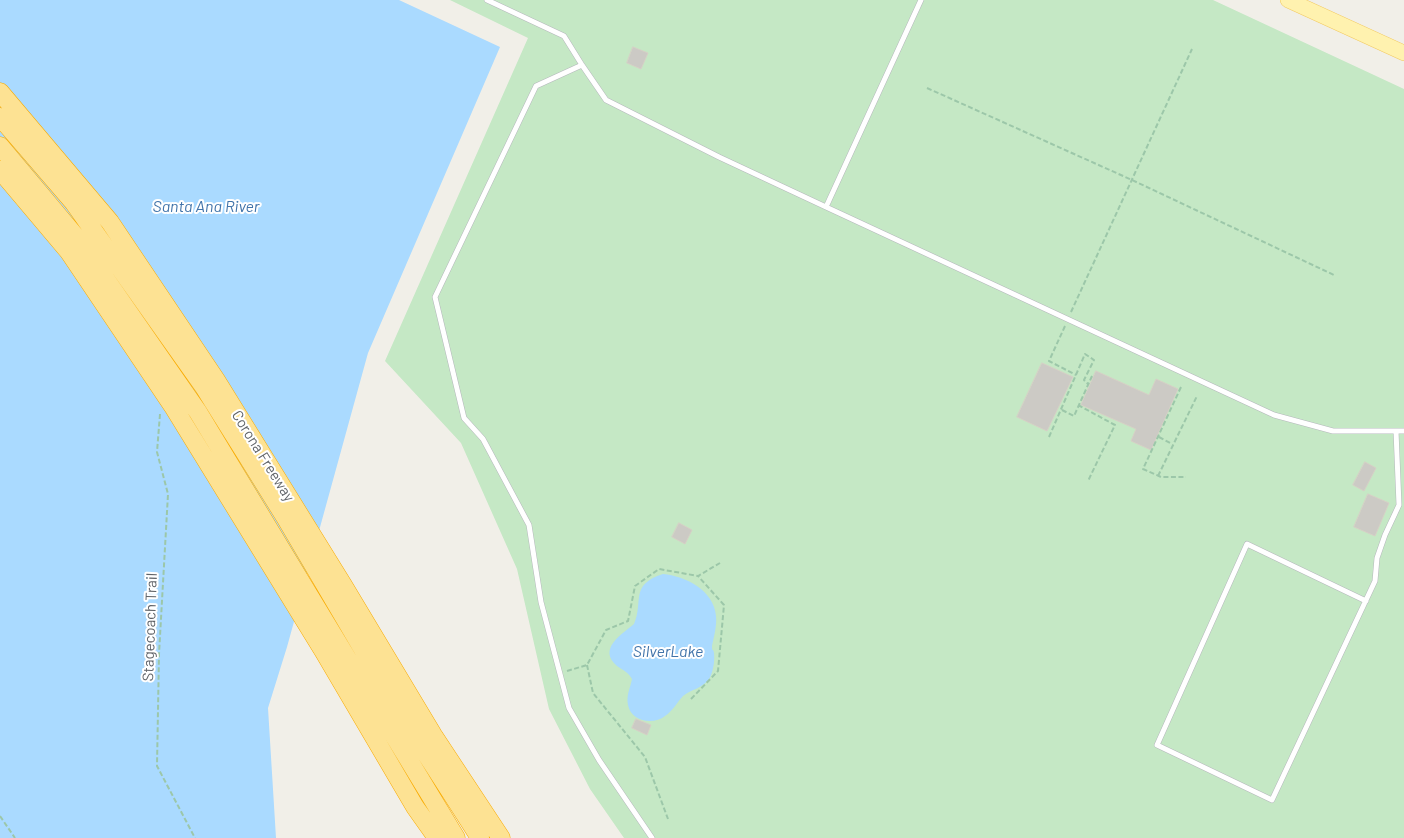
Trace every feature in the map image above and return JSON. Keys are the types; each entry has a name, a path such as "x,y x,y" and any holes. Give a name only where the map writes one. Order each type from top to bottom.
{"highway":[{"name":"Corona Freeway","path":"0,92 110,222 216,380 434,735 501,838"},
{"path":"0,117 74,203 204,387 285,517 405,721 480,838"},
{"path":"0,146 77,238 198,412 456,838"},
{"path":"0,170 69,252 174,408 324,652 415,807 437,838"}],"main road":[{"path":"1288,0 1404,53"}],"lane":[{"path":"487,0 564,36 606,100 826,207 1274,415 1334,431 1404,431"},
{"path":"826,207 921,0"},
{"path":"582,65 536,86 436,297 464,418 483,439 529,525 541,602 569,708 599,760 652,838"},
{"path":"1366,601 1247,544 1157,744 1272,800 1366,601 1375,581 1377,558 1385,534 1399,505 1396,431"}],"path":[{"path":"1076,375 1049,361 1192,49"},
{"path":"927,88 1132,180 1334,275"},
{"path":"1050,437 1085,354 1094,360 1084,380 1088,384"},
{"path":"1061,410 1074,416 1092,376"},
{"path":"1181,387 1143,469 1161,477 1186,477"},
{"path":"1158,476 1197,396"},
{"path":"1078,405 1115,425 1088,481"},
{"name":"Stagecoach Trail","path":"160,409 157,452 168,494 159,654 157,766 195,838"},
{"path":"1158,437 1172,444"},
{"path":"698,576 720,563"},
{"path":"668,819 645,757 593,693 587,666 606,630 628,622 635,586 659,569 698,576 724,605 718,670 691,699"},
{"path":"560,672 587,666"},
{"path":"0,816 15,838"}],"green space":[{"path":"450,0 1213,0 1404,89 1404,838 624,838 590,789 549,709 517,569 461,443 385,361 528,38"}],"water":[{"name":"Santa Ana River","path":"0,0 399,0 500,47 368,353 287,647 268,708 276,838 0,838"},
{"name":"SilverLake","path":"663,574 689,581 710,599 716,616 712,646 714,663 712,674 706,682 683,696 665,716 649,721 638,718 630,711 628,692 632,679 628,673 611,660 610,648 618,637 634,624 640,594 646,583 652,578"}],"building":[{"path":"633,47 648,53 641,69 627,63"},
{"path":"1042,363 1073,377 1047,431 1017,417"},
{"path":"1096,371 1149,395 1156,379 1178,389 1151,450 1131,441 1136,429 1081,405"},
{"path":"1365,462 1376,468 1364,491 1353,485"},
{"path":"1368,494 1389,503 1375,536 1354,527"},
{"path":"679,523 692,530 685,544 672,537"},
{"path":"636,719 651,725 647,735 632,728"}]}
